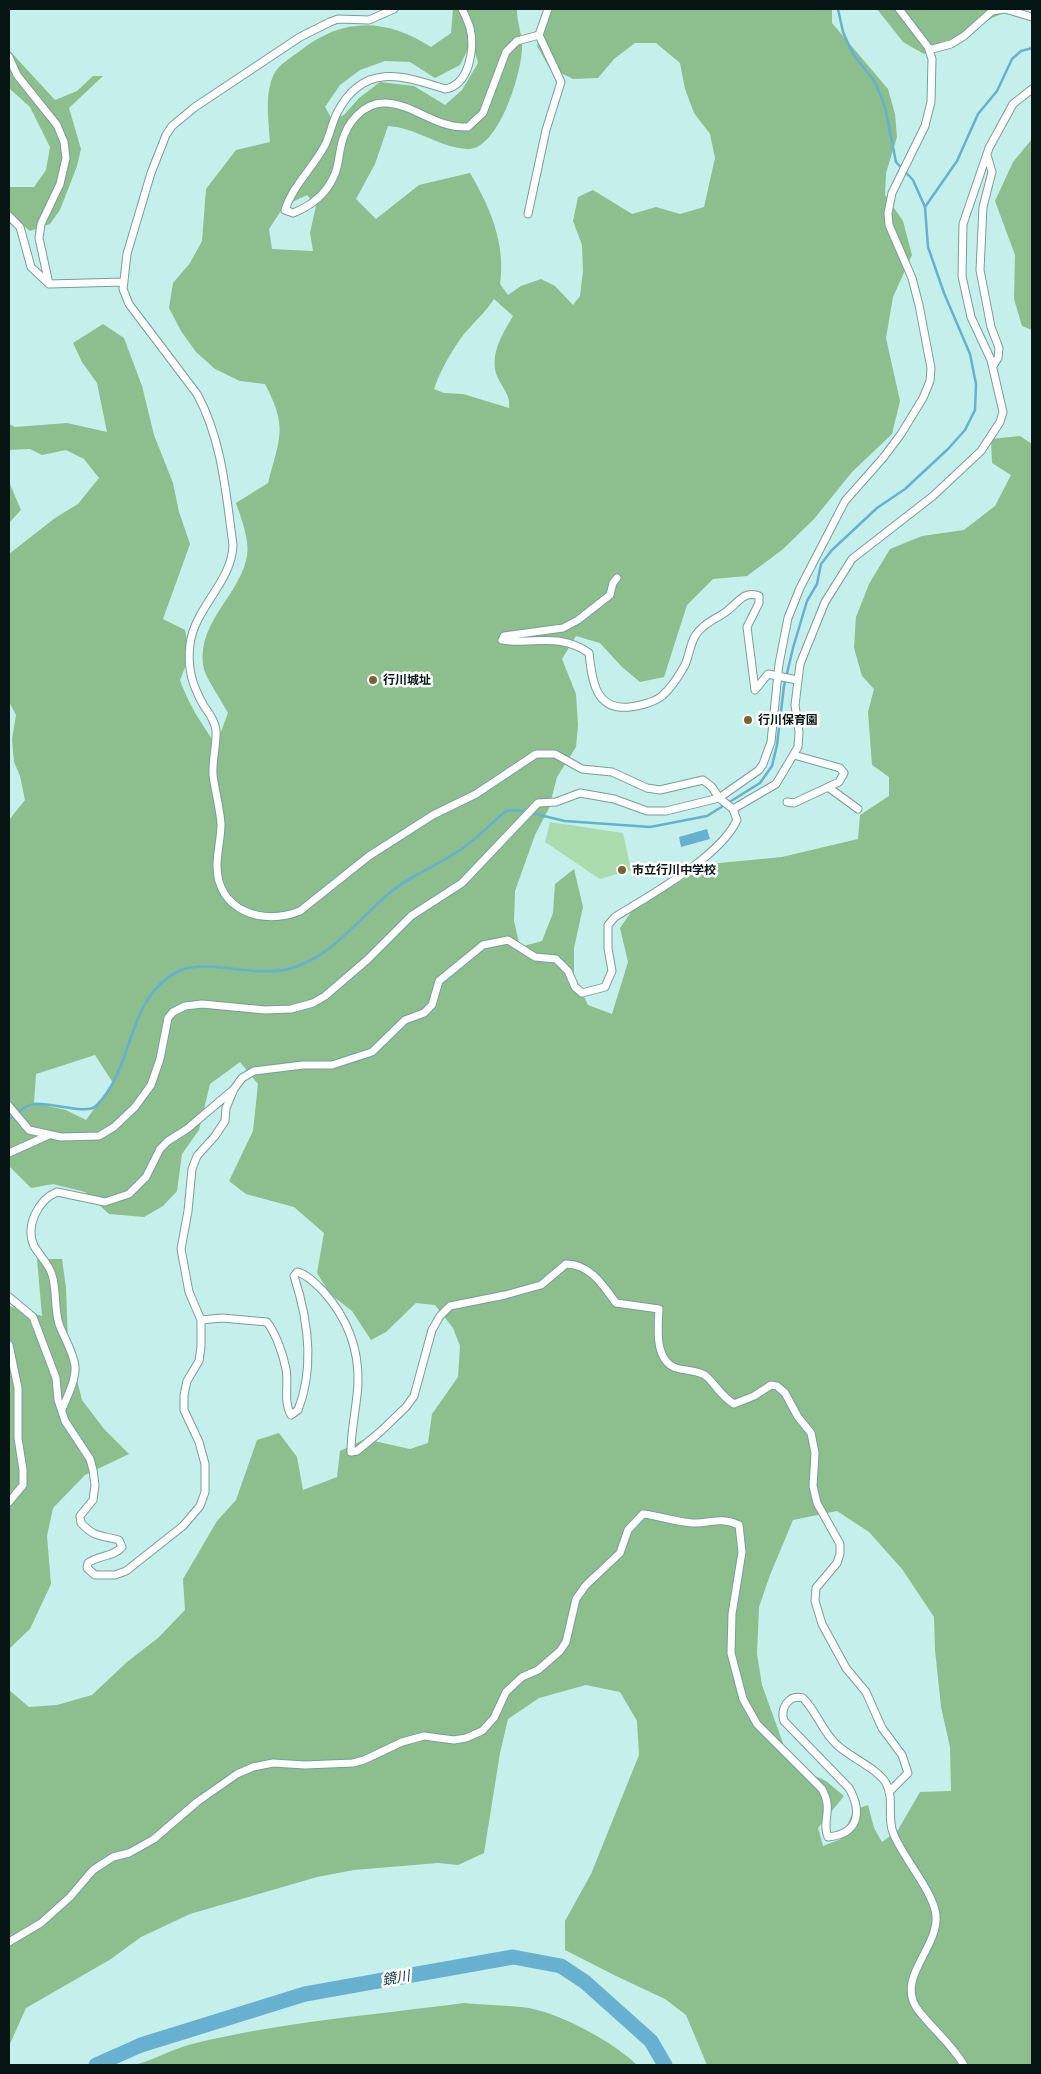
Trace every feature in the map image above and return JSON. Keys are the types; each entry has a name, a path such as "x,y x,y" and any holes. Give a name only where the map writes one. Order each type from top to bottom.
{"street":[{"path":"62,1410 74,1381 75,1369 74,1359 59,1323 52,1274 40,1256 31,1236 34,1218 42,1202 57,1192 105,1202 129,1194 146,1177 160,1149 168,1141 187,1130 234,1089 242,1078 254,1071 303,1065 332,1065 372,1052 406,1020 424,1013 432,1005 438,981 483,945 508,940 535,957 556,959 568,971 575,987 582,993 605,986 612,971 608,948 608,925 615,917 700,861 732,832 737,820 733,809 719,798 712,787 703,780 673,788 647,788 612,772 582,769 555,754 536,754 483,790 433,815 369,856 300,911 288,916 268,918 236,907 223,893 217,866 221,824 213,773 216,729 195,689 189,668 191,642 199,615 227,571 233,556 221,466 204,407 197,394 129,304 123,289 127,254 135,222 166,135 172,126 211,96 300,37 338,19 369,20 394,9"},
{"path":"528,214 546,130 562,82 539,35 548,9"},
{"path":"9,1106 29,1130 49,1135 91,1138 98,1136 114,1127 135,1107 151,1085 160,1059 168,1018 173,1012 185,1006 202,1004 265,1010 291,1009 313,1003 325,996 367,960 411,916 462,883 538,803 556,802 580,793 614,798 647,811 666,811 719,798 759,770 771,742 778,676 788,618 814,558 845,501 884,458 901,434 923,398 930,381 931,368 912,278 889,225 888,213 892,192 925,126 930,102 932,59 929,50 899,9"},
{"path":"929,50 958,40 992,11 1005,9 1032,17"},
{"path":"465,11 470,32 471,54 463,77 451,88 445,89 407,76 387,75 372,78 354,89 337,114 325,144 289,196 285,210 293,213 309,207 325,190 335,174 342,140 352,121 364,110 382,102 397,104 449,125 468,127 483,113 506,52 517,41 539,35"},
{"path":"9,57 17,75 57,126 64,142 66,158 60,184 41,224 39,238 49,284"},
{"path":"733,809 776,784 794,755 800,740 794,704 804,651 825,602 852,559 940,489 981,451 1000,422 1003,412 993,366 984,341 971,317 962,276 963,224 987,154 1013,104 1032,89"},
{"path":"987,154 992,172 983,207 980,270 991,328 1000,348 998,358 993,366"},
{"path":"9,216 20,227 31,267 49,284 124,282"},
{"path":"617,578 613,583 610,595 578,620 563,628 504,636 502,640 513,642 562,640 578,645 589,653 596,691 601,698 616,709 638,707 662,696 685,666 694,637 708,622 728,611 742,596 754,594 759,596 759,603 747,627 755,690 758,689 766,676 798,680"},
{"path":"787,802 794,803 839,782 844,772 840,768 794,755"},
{"path":"828,787 858,809"},
{"path":"9,1297 33,1317 56,1378 58,1400 65,1421 90,1459 93,1470 93,1500 80,1516 81,1523 89,1532 100,1538 119,1540 122,1547 117,1552 94,1558 88,1562 87,1568 95,1575 115,1575 126,1571 183,1526 200,1506 205,1492 205,1464 199,1442 184,1410 186,1382 199,1361 201,1320 184,1276 180,1249 188,1211 192,1169 197,1156 215,1136 225,1121 226,1108 234,1089"},
{"path":"9,1152 49,1135"},
{"path":"201,1320 222,1318 267,1322 273,1331 286,1369 287,1408 291,1415 298,1410 309,1374 302,1300 294,1276 297,1272 301,1272 315,1283 335,1304 354,1340 358,1382 351,1436 351,1452 357,1451 380,1432 406,1407 414,1396 432,1330 440,1316 450,1306 505,1295 541,1285 566,1264 575,1264 590,1272 616,1303 659,1308 658,1341 666,1358 674,1368 706,1376 722,1397 734,1404 754,1396 772,1385 777,1386 785,1393 798,1417 811,1433 815,1453 813,1486 817,1503 840,1544 840,1554 837,1563 816,1588 816,1601 822,1624 846,1668 866,1692 882,1728 902,1755 908,1772 890,1792"},
{"path":"9,1345 18,1388 18,1438 23,1470 23,1485 9,1502"},
{"path":"9,1942 41,1923 70,1897 93,1870 113,1857 129,1853 154,1839 197,1802 237,1774 253,1767 273,1763 305,1765 353,1763 364,1760 402,1742 424,1736 454,1740 466,1738 482,1731 494,1718 506,1692 522,1677 538,1670 560,1651 566,1642 576,1599 586,1586 620,1553 628,1530 643,1514 695,1523 708,1520 731,1521 739,1525 742,1552 732,1614 731,1653 743,1699 757,1724 822,1789 828,1800 825,1832 828,1837 842,1836 853,1825 858,1808 856,1801 849,1788 784,1721 782,1712 786,1703 794,1698 803,1698 814,1709 821,1726 834,1742 846,1754 880,1775 887,1784 890,1792 892,1832 931,1898 936,1915 934,1934 928,1949 914,1972 911,1983 915,2006 952,2046 964,2065"}],"green space":[{"path":"453,9 517,9 522,55 514,88 499,122 490,136 479,146 468,149 447,145 408,130 388,126 375,164 356,199 376,219 419,185 470,173 484,199 495,226 501,255 500,284 508,295 521,286 541,279 555,286 573,305 580,296 583,271 582,245 573,221 578,197 593,190 632,214 656,207 680,214 704,207 715,158 710,134 694,113 685,89 680,63 656,43 635,43 614,59 598,78 573,79 549,67 537,46 543,22 552,9 832,9 832,23 888,89 895,114 897,137 886,173 885,195 903,221 912,255 893,297 886,338 900,401 892,434 852,472 814,519 782,550 747,576 713,579 687,605 664,677 640,682 622,667 600,643 576,636 562,659 576,694 578,725 576,747 557,777 549,808 535,835 515,891 514,921 520,947 542,941 553,913 555,884 574,869 583,907 574,948 574,975 588,1005 612,1014 628,962 620,928 639,901 669,888 709,864 782,857 858,839 860,815 889,796 889,777 872,765 868,712 874,689 862,676 854,648 856,617 869,584 890,549 922,536 964,530 995,506 1011,475 992,463 991,439 1020,436 1032,444 1032,2065 707,2065 686,2015 665,1999 565,1950 565,1921 591,1874 639,1755 637,1721 620,1692 586,1685 539,1698 508,1719 500,1753 484,1853 458,1865 438,1863 354,1870 317,1877 190,1914 141,1937 111,1959 26,2008 9,2046 9,1690 29,1707 57,1705 92,1695 127,1662 158,1638 185,1610 183,1579 217,1521 236,1500 257,1440 279,1433 297,1457 303,1490 337,1477 340,1451 365,1439 410,1449 428,1443 432,1414 458,1377 460,1346 453,1328 435,1305 416,1303 386,1332 371,1340 352,1311 330,1294 317,1273 324,1233 294,1207 246,1194 229,1181 253,1131 258,1084 240,1062 210,1084 199,1130 182,1154 177,1191 163,1206 144,1217 109,1214 85,1192 53,1184 31,1188 9,1166 9,820 25,800 20,776 14,762 12,739 16,715 9,702 9,554 55,518 78,504 99,478 84,459 66,450 42,455 30,449 9,450 9,424 15,427 67,423 107,432 97,383 82,362 73,343 103,324 124,338 142,386 154,435 173,483 179,512 190,544 163,619 185,630 190,655 180,680 191,706 216,745 228,713 205,673 203,653 206,638 243,570 247,556 246,536 236,503 268,483 280,433 277,412 265,384 240,381 215,369 196,352 181,331 169,308 173,283 190,263 202,241 206,189 236,150 270,142 269,90 274,74 282,64 316,40 348,27 364,25 381,27 414,37 431,47 451,33","holes":["472,41 478,63 462,90 445,105 414,86 380,82 359,98 344,115 332,119 325,107 340,85 360,70 385,61 410,62 435,78 460,65","307,195 316,206 310,233 313,251 272,249 269,229 284,206","494,299 513,316 498,344 495,360 497,376 507,395 509,408 463,394 444,393 434,389 455,347","95,1055 113,1083 86,1120 66,1110 34,1103 36,1074","837,1511 869,1532 902,1569 934,1617 935,1650 941,1707 950,1747 951,1791 920,1792 898,1830 882,1842 874,1828 868,1805 854,1810 841,1839 823,1846 818,1828 844,1796 826,1781 800,1769 784,1746 762,1685 757,1654 759,1607 793,1520"]},
{"path":"877,9 1013,9 992,18 963,36 941,42 924,54 903,42"},
{"path":"9,50 55,100 77,91 93,76 103,76 69,108 81,149 77,166 60,210 50,224 30,231 9,214 9,187 34,187 46,170 50,147 30,107 9,88"},
{"path":"1032,139 1032,330 1022,326 1014,299 1015,255 995,201 1013,162"},
{"path":"9,482 21,510 9,523"},
{"path":"550,822 623,833 631,870 600,879 545,842"},
{"path":"37,1259 62,1259 66,1288 68,1344 82,1400 104,1429 129,1454 85,1475 53,1508 47,1536 51,1584 30,1629 9,1649 9,1306 42,1316"},
{"path":"464,2003 529,2008 556,2016 601,2038 637,2065 135,2065 192,2044 226,2036 327,2020"}],"water":[{"path":"707,829 710,839 681,847 679,837"}],"waterway":[{"path":"9,1119 24,1108 34,1104 77,1109 96,1106 109,1090 118,1072 149,997 162,982 179,971 204,967 278,971 307,962 321,955 345,935 392,891 464,848 506,811 518,810 565,821 650,827 707,816 760,783 772,766 777,745 784,686 793,648 807,601 817,584 821,564 832,550 877,508 905,489 948,449 965,430 975,410 976,384 970,354 944,293 928,247 925,207 913,180 896,162 885,107 875,82 853,54 843,32 838,9"},
{"path":"925,207 957,161 978,114 997,91 1012,59 1021,51 1032,48"},
{"name":"鏡川","path":"96,2065 141,2045 305,1994 513,1957 561,1966 585,1982 651,2041 665,2065"}],"place":[{"name":"行川城址","path":"373,680"},
{"name":"行川保育園","path":"748,720"},
{"name":"市立行川中学校","path":"622,870"}]}
